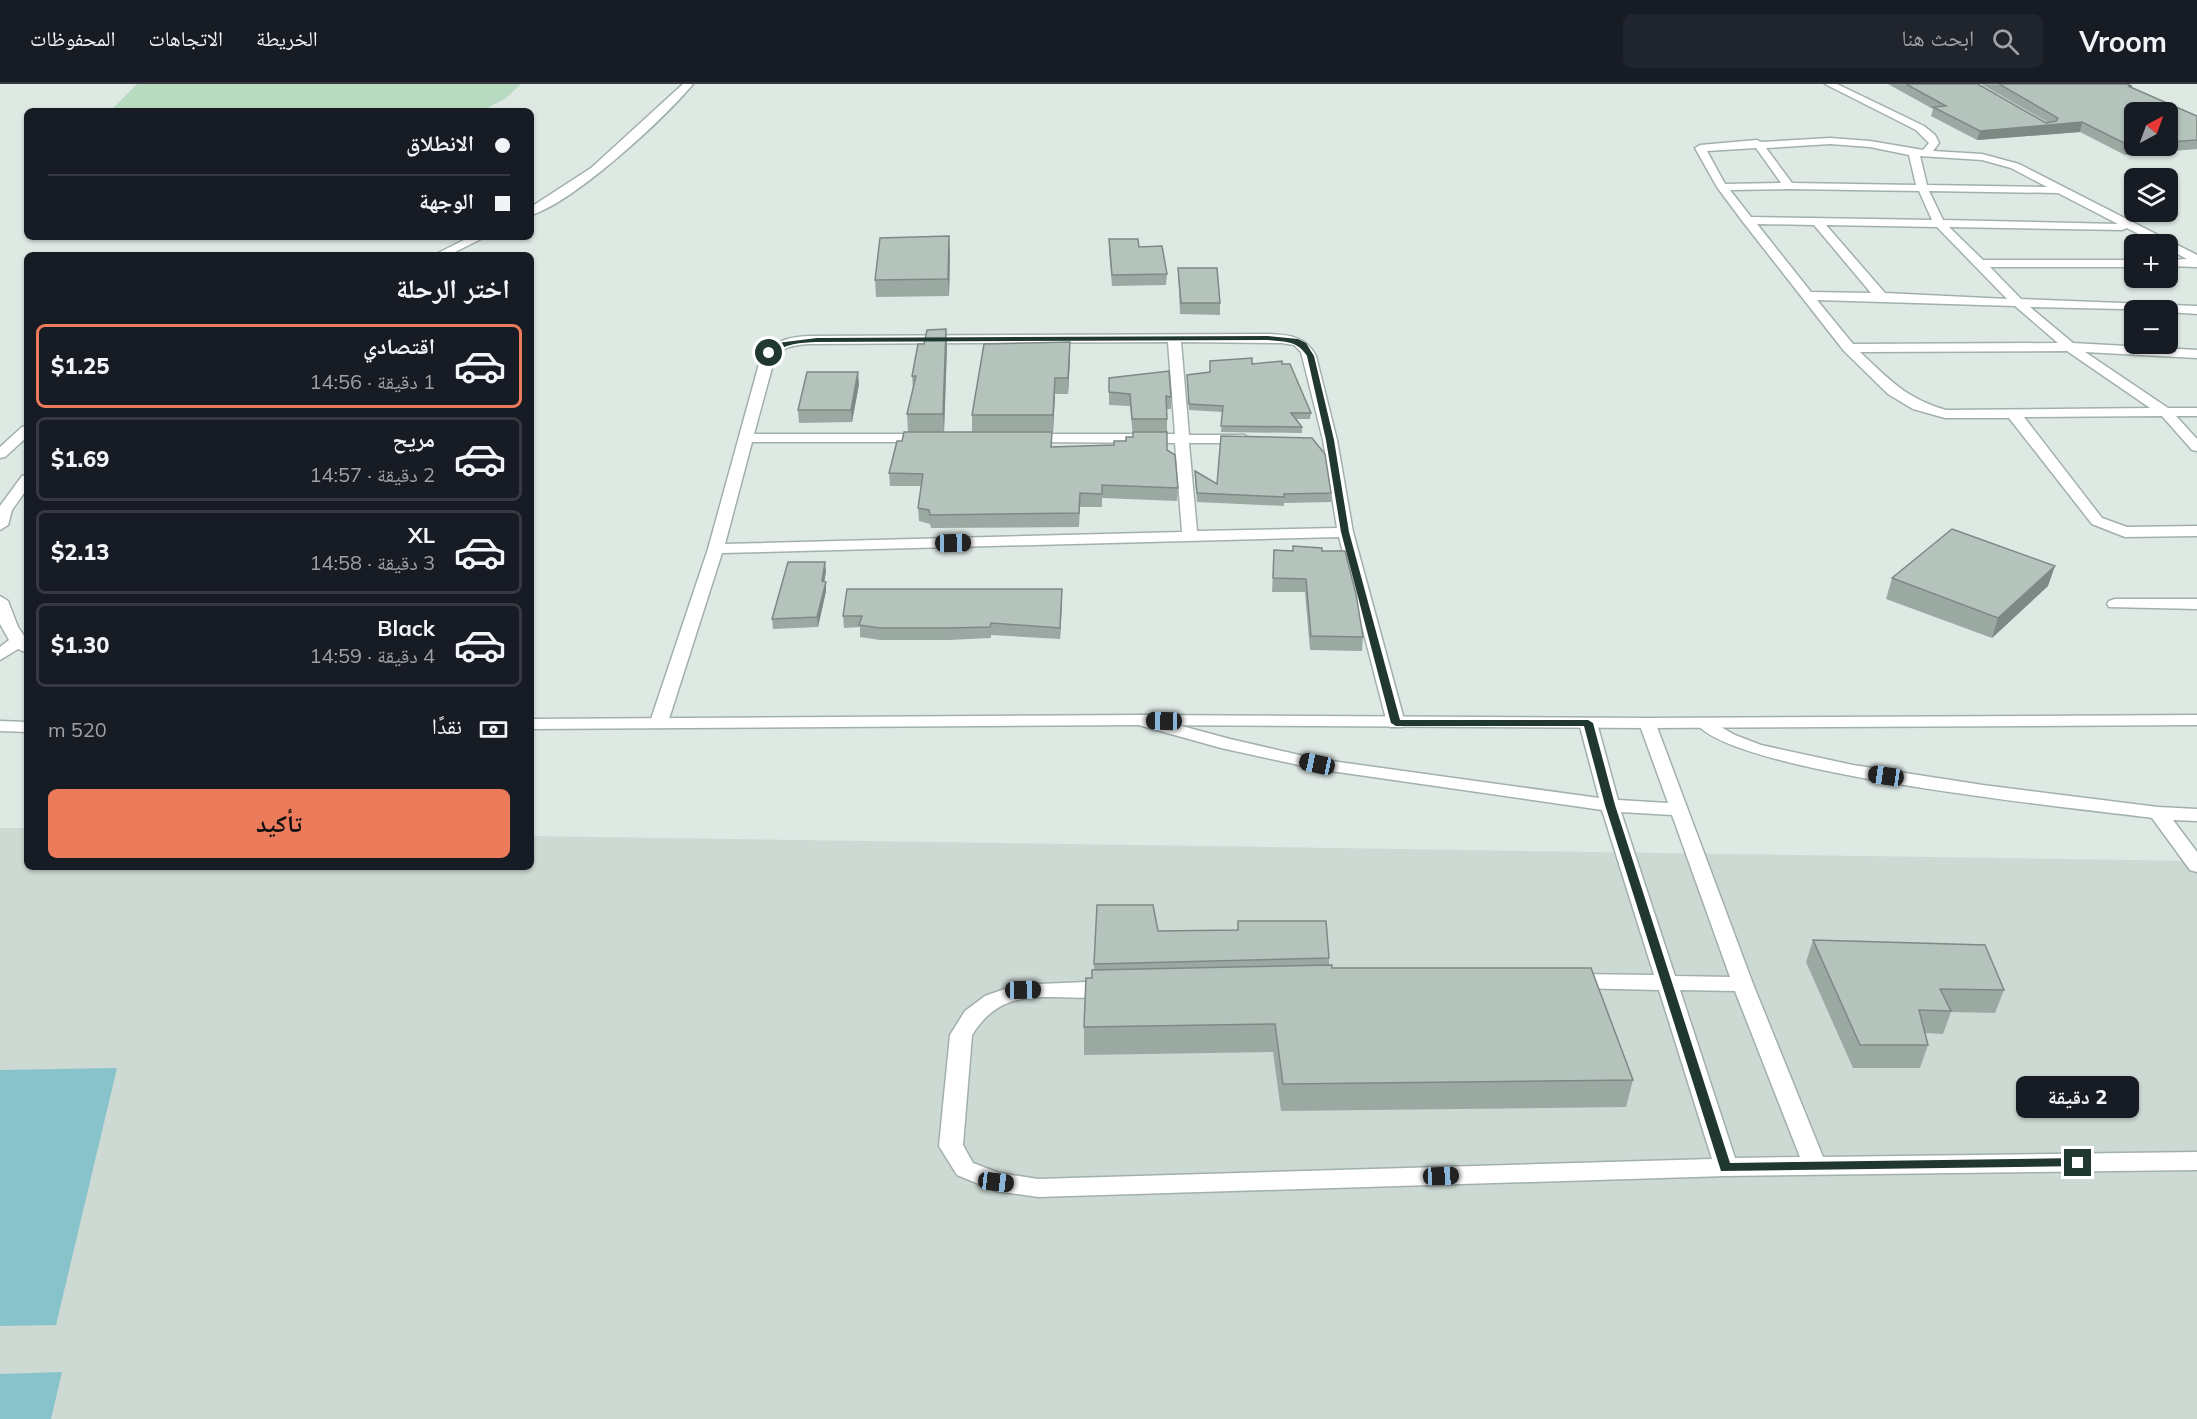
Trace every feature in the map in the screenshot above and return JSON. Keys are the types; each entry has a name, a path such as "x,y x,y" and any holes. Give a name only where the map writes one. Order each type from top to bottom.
{"street":[{"path":"534,210 590,174 688,84"},
{"path":"1830,84 1920,128 1931,137 1934,143 1919,153"},
{"path":"2144,234 2001,161 1982,156 1919,153 1851,142 1757,143 1700,148 1722,187 1849,348 1893,391 1932,412 2197,412"},
{"path":"1757,143 1789,186"},
{"path":"1919,153 1922,188 1938,222 1982,264 2016,301 2070,347 2166,413 2197,447"},
{"path":"1722,187 2059,190"},
{"path":"1747,220 2130,227"},
{"path":"1817,221 1881,297"},
{"path":"446,252 472,240"},
{"path":"2178,251 2197,262"},
{"path":"2178,263 2197,262"},
{"path":"1982,264 2124,263"},
{"path":"1808,296 2016,301 2197,309"},
{"path":"1174,339 1190,536"},
{"path":"659,722 716,549 769,353 779,345 817,340 1283,339 1303,344 1310,356 1324,440 1345,532 1396,723"},
{"path":"1849,348 2070,347 2197,354"},
{"path":"2013,413 2097,521 2109,528 2125,532 2197,531"},
{"path":"0,454 24,433"},
{"path":"747,438 935,438"},
{"path":"1017,438 1261,439"},
{"path":"0,525 5,510 24,483"},
{"path":"5,510 24,503"},
{"path":"716,549 1345,532"},
{"path":"0,601 8,625 22,645 0,655"},
{"path":"2115,604 2197,604"},
{"path":"1141,720 1227,744 1317,764 1610,805 1679,810"},
{"path":"534,724 1141,720 1396,723 2197,720"},
{"path":"1588,723 1610,805 1725,1167"},
{"path":"1648,723 1743,984 1815,1167"},
{"path":"1705,723 1720,736 1744,746 1864,773 2158,813 2197,815"},
{"path":"0,726 24,727"},
{"path":"2158,813 2197,866"},
{"path":"1552,980 1743,984"},
{"path":"1129,988 1023,990 992,1001 973,1016 962,1035 951,1146 965,1169 996,1182 1038,1188 1725,1167 2197,1161"}],"shaded area":[{"path":"0,828 24,828 24,870 534,870 534,836 2197,861 2197,1419 0,1419"}],"green space":[{"path":"137,84 521,84 506,98 488,108 113,108"}],"water":[{"path":"117,1068 56,1325 0,1326 0,1070"},
{"path":"62,1372 51,1419 0,1419 0,1374"}],"building":[{"path":"1906,84 1978,84 2046,123 2056,121 2058,118 1999,84 2127,84 2165,102 2124,102 2124,143 2082,122 1980,131 1933,107 1946,106"},
{"path":"2178,108 2197,116 2197,140 2178,141"},
{"path":"949,236 948,279 875,280 880,238"},
{"path":"1109,239 1138,239 1139,247 1162,246 1167,274 1112,275"},
{"path":"1178,268 1217,268 1220,303 1181,303"},
{"path":"946,329 943,414 907,414 916,376 912,376 918,344 924,344 927,330"},
{"path":"1070,342 1068,378 1055,378 1053,415 972,415 984,344"},
{"path":"1252,358 1252,364 1282,361 1282,364 1290,364 1311,413 1291,413 1302,427 1221,426 1223,406 1189,404 1187,375 1210,372 1210,361"},
{"path":"1169,371 1171,397 1166,396 1167,419 1132,419 1130,394 1109,392 1109,378"},
{"path":"807,372 858,372 851,410 798,410"},
{"path":"904,432 1052,432 1051,447 1114,445 1114,441 1126,441 1126,437 1133,437 1133,432 1167,432 1167,450 1175,455 1178,488 1102,485 1102,494 1080,493 1079,513 930,515 929,510 918,508 923,474 889,473 897,441 902,441"},
{"path":"1221,436 1312,438 1325,454 1331,493 1284,494 1284,497 1197,493 1195,471 1217,484"},
{"path":"1952,529 2055,566 1998,618 1892,578"},
{"path":"1293,546 1322,548 1322,551 1345,551 1356,594 1363,637 1311,636 1306,579 1273,578 1274,550 1293,551"},
{"path":"788,562 825,562 822,581 826,582 817,617 772,619"},
{"path":"847,589 1062,589 1060,628 991,623 990,627 948,628 880,628 859,625 862,616 843,616"},
{"path":"1097,905 1153,905 1158,931 1238,930 1238,921 1326,921 1329,958 1094,964"},
{"path":"1813,940 1985,945 2004,990 1940,989 1951,1011 1919,1010 1928,1045 1860,1045"},
{"path":"1332,965 1332,968 1591,968 1633,1080 1283,1084 1275,1024 1084,1027 1086,978 1092,978 1092,970"}],"route":[{"path":"769,353 779,345 802,340 1268,338 1303,344 1310,356 1330,440 1345,532 1396,723 1588,723 1610,805 1725,1167 2078,1163"}]}
